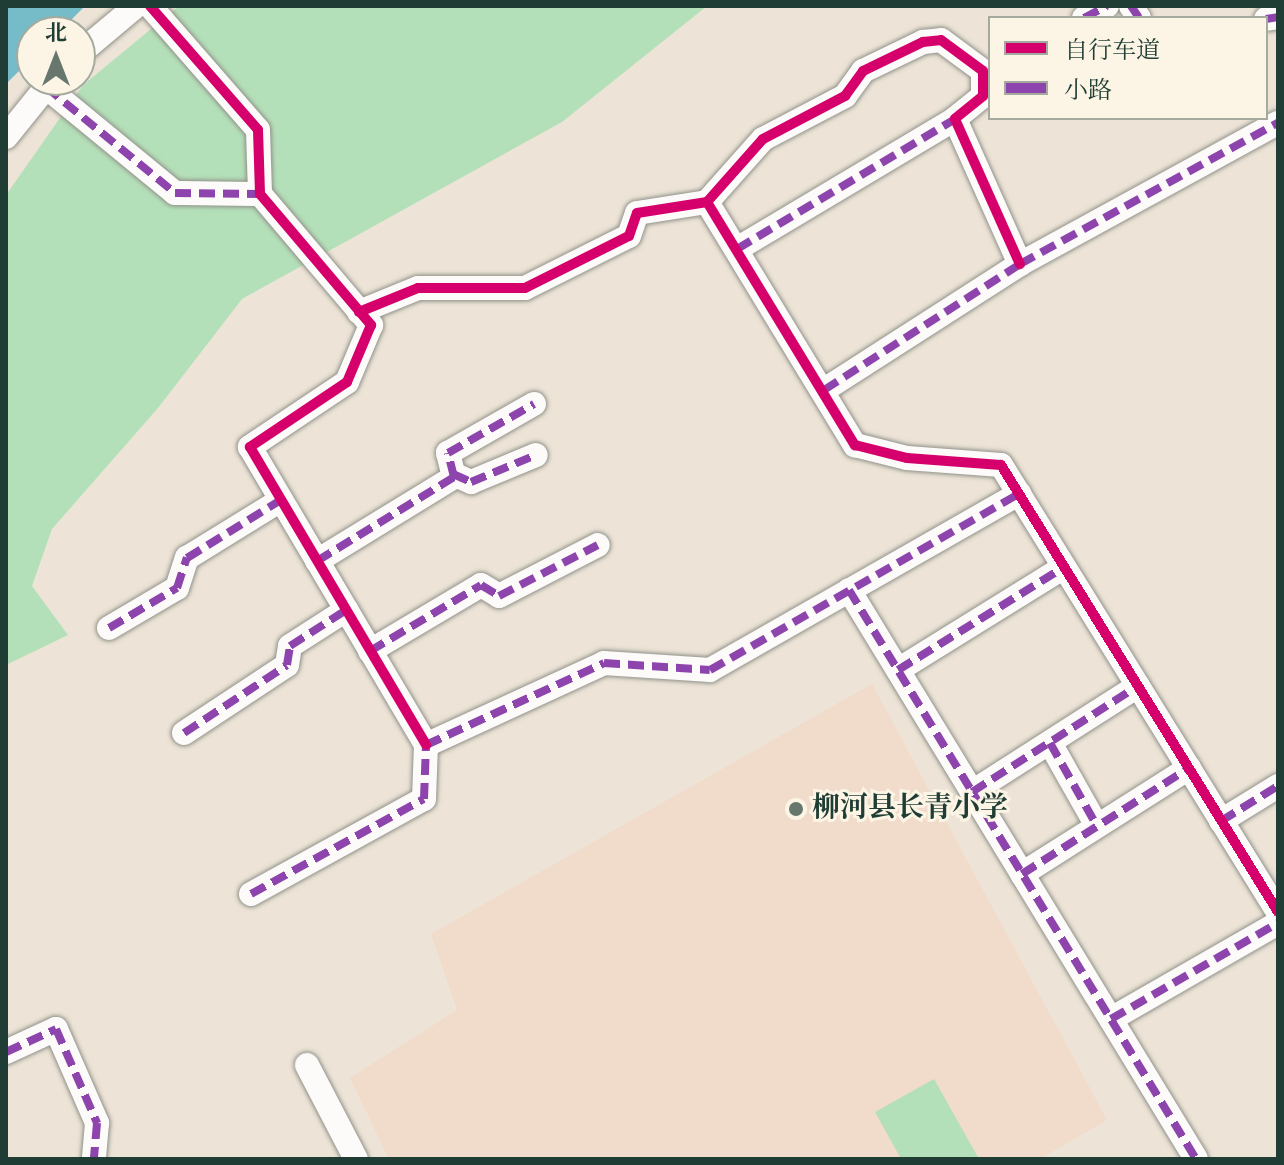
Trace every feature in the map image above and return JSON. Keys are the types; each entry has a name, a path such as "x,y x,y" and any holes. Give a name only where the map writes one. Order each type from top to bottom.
{"street":[{"path":"96,40 136,6"},
{"path":"150,6 258,130 260,194 371,325 347,382 250,447 426,745 424,799 251,894"},
{"path":"1088,16 1107,6"},
{"path":"359,312 418,288 525,288 629,236 637,213 707,202 763,139 845,96 863,71 923,42 941,40 986,69 983,96 955,119 737,249"},
{"path":"6,137 39,96"},
{"path":"63,96 175,193 260,194"},
{"path":"955,119 1020,264"},
{"path":"824,390 1020,264 1278,123"},
{"path":"707,202 855,445 907,458 1001,465 1278,912"},
{"path":"317,561 454,477 448,453 534,404"},
{"path":"453,474 471,482 536,455"},
{"path":"426,745 604,663 710,670 1019,494"},
{"path":"109,628 177,588 187,558 281,500"},
{"path":"370,651 481,585 499,596 598,545"},
{"path":"898,670 1064,567"},
{"path":"849,590 1196,1159"},
{"path":"184,733 287,665 290,646 346,610"},
{"path":"972,792 1138,686"},
{"path":"1050,743 1097,826"},
{"path":"1022,874 1189,768"},
{"path":"1221,821 1278,786"},
{"path":"1111,1019 1278,923"},
{"path":"6,1052 56,1029 97,1123 94,1159"},
{"path":"307,1065 356,1159"}],"shaded area":[{"name":"柳河县长青小学","path":"872,684 1107,1120 1040,1159 389,1159 350,1078 457,1010 431,934"}],"green space":[{"path":"179,6 707,6 562,122 242,299 158,408 52,529 32,586 68,635 6,665 6,195 75,96 96,96 96,74"},
{"path":"934,1079 979,1159 901,1159 875,1112"}],"water":[{"path":"6,6 85,6 75,16 16,16 16,74 6,84"}],"marked path":[{"path":"1088,16 1107,6"},
{"path":"1131,6 1138,16"},
{"path":"1268,19 1278,17"},
{"path":"57,96 175,193 260,194"},
{"path":"737,249 955,119"},
{"path":"824,390 1020,264 1278,123"},
{"path":"317,561 454,477 448,453 534,404"},
{"path":"453,474 471,482 536,455"},
{"path":"251,894 424,799 426,745 604,663 710,670 1019,494"},
{"path":"109,628 177,588 187,558 281,500"},
{"path":"370,651 481,585 499,596 598,545"},
{"path":"898,670 1064,567"},
{"path":"849,590 1196,1159"},
{"path":"184,733 287,665 290,646 346,610"},
{"path":"972,792 1138,686"},
{"path":"1050,743 1097,826"},
{"path":"1022,874 1189,768"},
{"path":"1221,821 1278,786"},
{"path":"1111,1019 1278,923"},
{"path":"6,1052 56,1029 97,1123 94,1159"}],"cycle path":[{"path":"150,6 258,130 260,194 371,325 347,382 250,447 426,745"},
{"path":"359,312 418,288 525,288 629,236 637,213 707,202 763,139 845,96 863,71 923,42 941,40 983,71 983,96 955,119 1020,264"},
{"path":"707,202 855,445 907,458 1001,465 1278,912"}],"place":[{"name":"柳河县长青小学","path":"796,809"}]}
